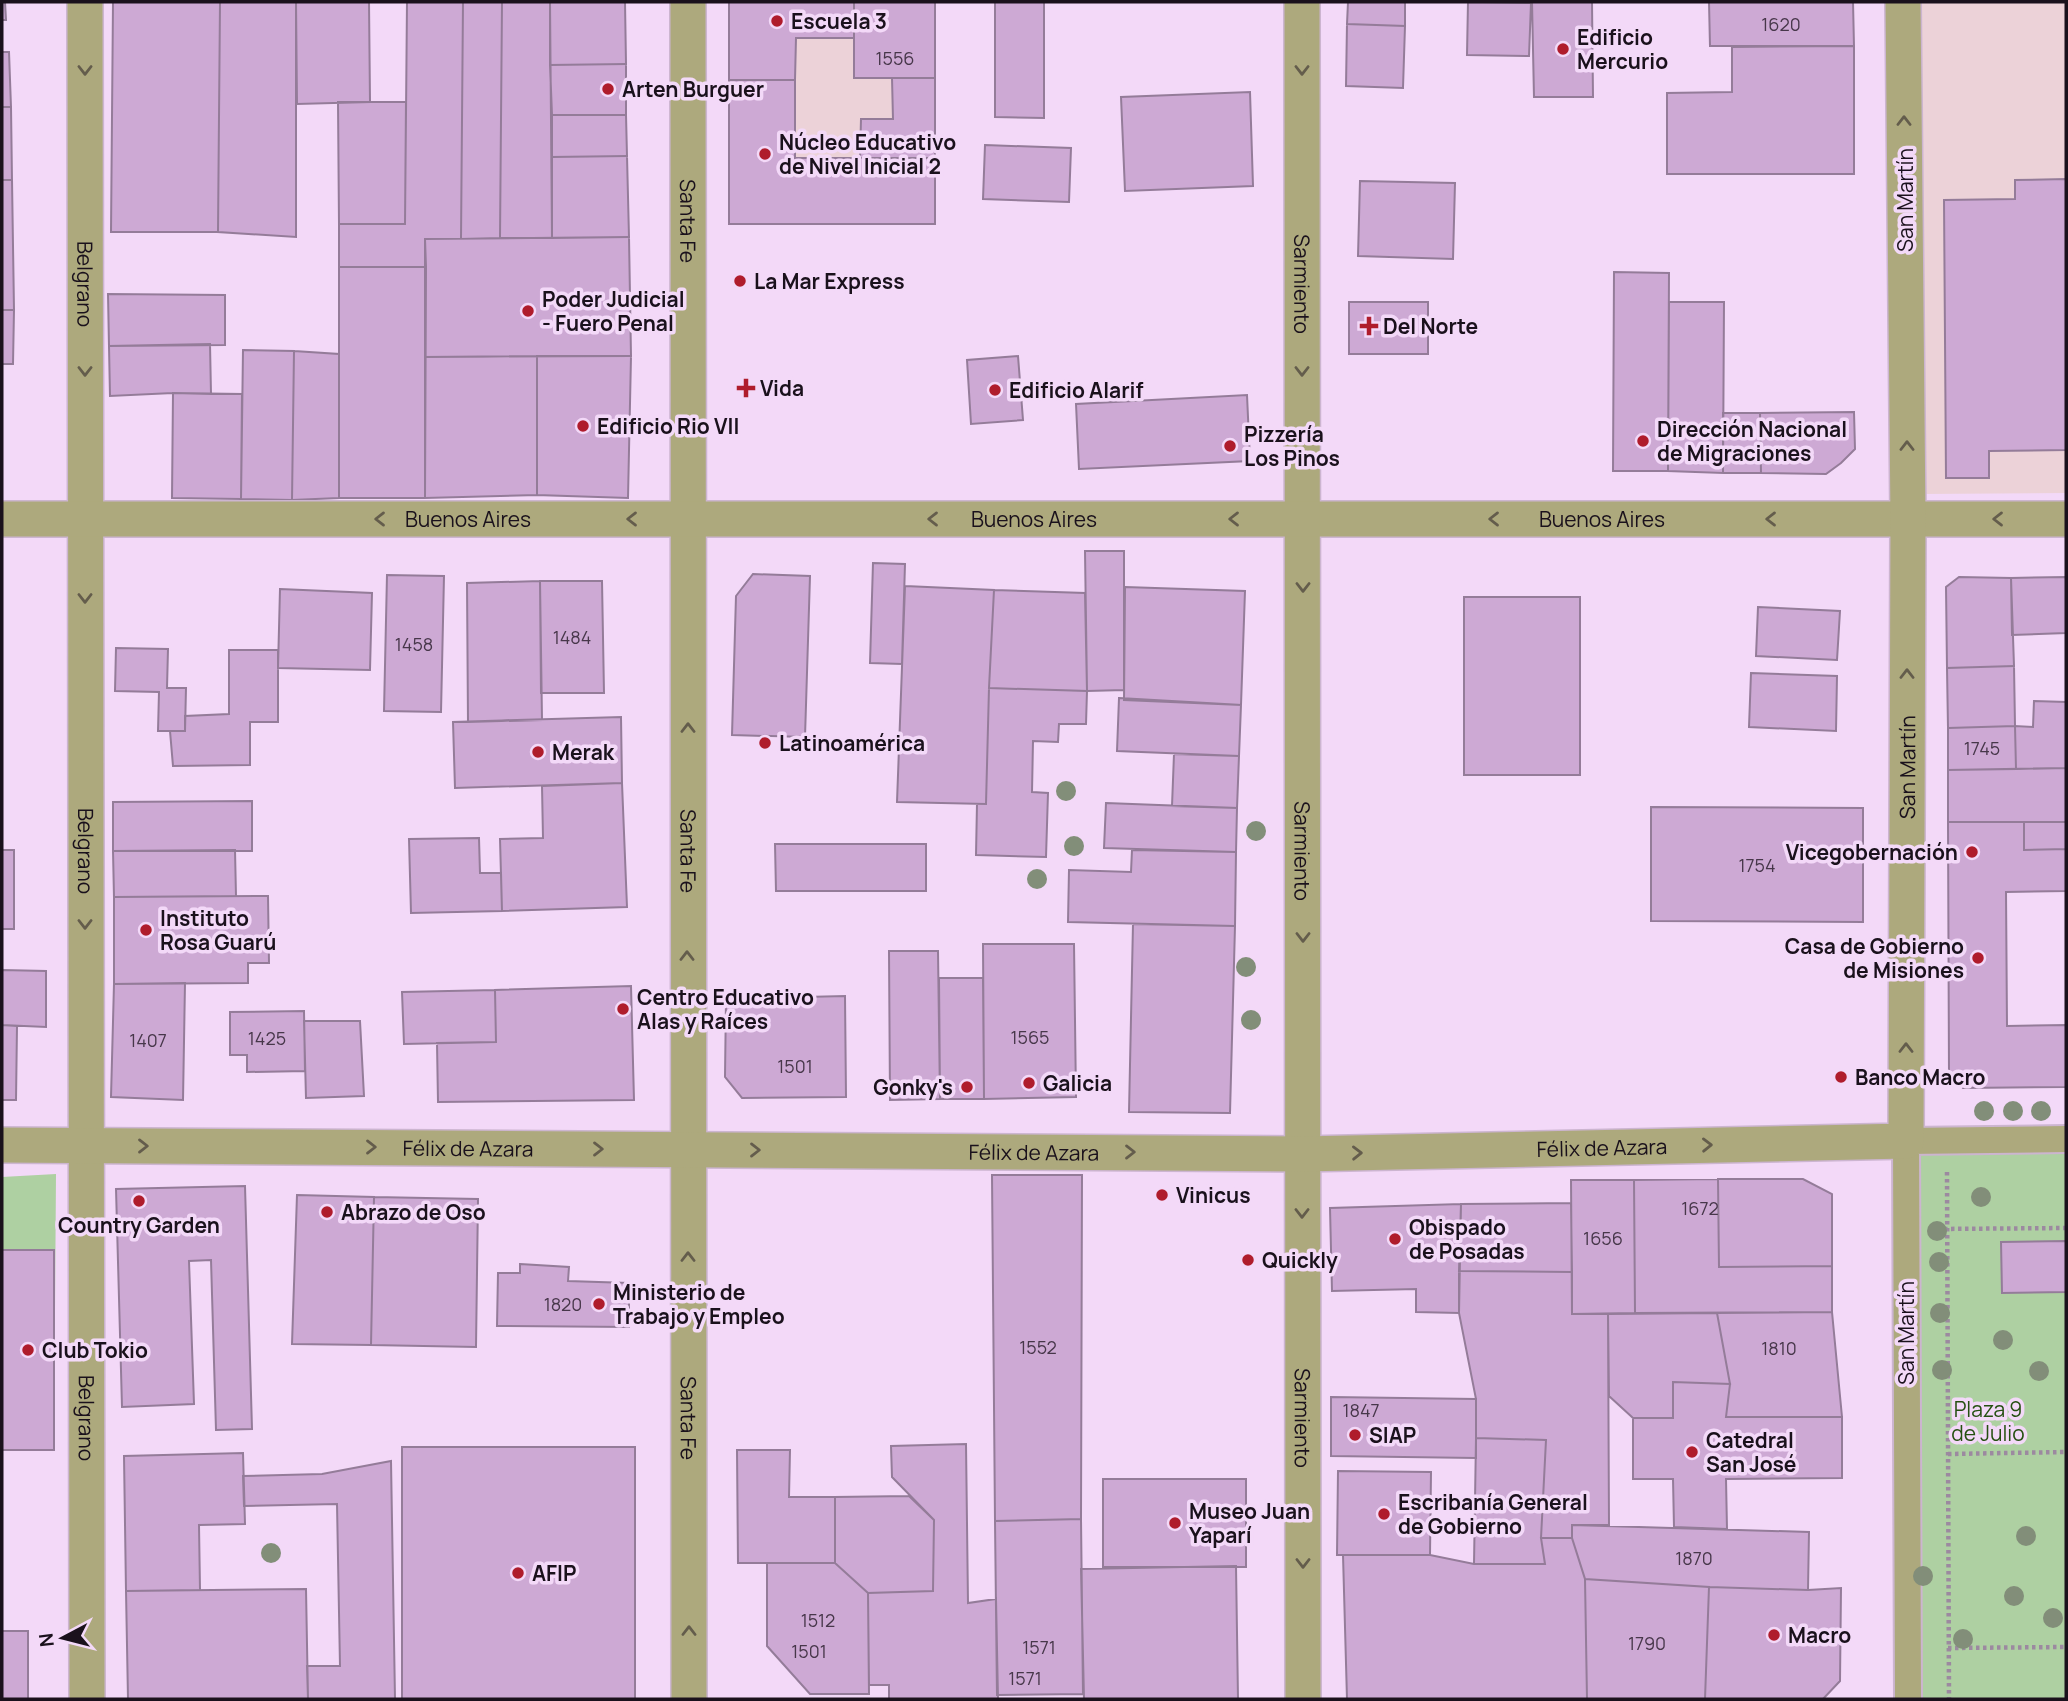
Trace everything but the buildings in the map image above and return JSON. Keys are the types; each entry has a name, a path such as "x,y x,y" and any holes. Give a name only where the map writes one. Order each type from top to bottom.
{"street":[{"name":"Belgrano","path":"85,2 87,1699"},
{"name":"Santa Fe","path":"688,2 689,1699"},
{"name":"Sarmiento","path":"1302,2 1303,1699"},
{"name":"San Martín","path":"1903,2 1908,519 1905,1229 1908,1699"},
{"name":"Buenos Aires","path":"2,519 2066,519"},
{"name":"Félix de Azara","path":"2,1145 1302,1154 2066,1139"}],"path":[{"path":"1947,1140 1949,1699"},
{"path":"1905,1229 2066,1228"},
{"path":"1948,1454 2066,1452"},
{"path":"1908,1648 2066,1647"}],"shaded area":[{"path":"729,2 935,2 935,224 729,224"},
{"path":"1921,2 2066,2 2066,493 1921,494"}],"green space":[{"name":"Plaza 9 de Julio","path":"2066,1141 2066,1699 1911,1699 1910,1142"},
{"name":"Club Tokio","path":"56,1174 54,1450 2,1450 2,1177"}],"place":[{"name":"Escuela 3","path":"777,21"},
{"name":"Edificio Mercurio","path":"1563,49"},
{"name":"Arten Burguer","path":"608,89"},
{"name":"Núcleo Educativo de Nivel Inicial 2","path":"765,154"},
{"name":"La Mar Express","path":"740,281"},
{"name":"Poder Judicial - Fuero Penal","path":"528,311"},
{"name":"Del Norte","path":"1369,326"},
{"name":"Vida","path":"746,388"},
{"name":"Edificio Alarif","path":"995,390"},
{"name":"Edificio Rio VII","path":"583,426"},
{"name":"Dirección Nacional de Migraciones","path":"1643,441"},
{"name":"Pizzería Los Pinos","path":"1230,446"},
{"name":"Latinoamérica","path":"765,743"},
{"name":"Merak","path":"538,752"},
{"name":"Vicegobernación","path":"1972,852"},
{"name":"Instituto Rosa Guarú","path":"146,930"},
{"name":"Casa de Gobierno de Misiones","path":"1978,958"},
{"name":"Centro Educativo Alas y Raíces","path":"623,1009"},
{"name":"Banco Macro","path":"1841,1077"},
{"name":"Galicia","path":"1029,1083"},
{"name":"Gonky's","path":"967,1087"},
{"name":"Vinicus","path":"1162,1195"},
{"name":"Country Garden","path":"139,1201"},
{"name":"Abrazo de Oso","path":"327,1212"},
{"name":"Obispado de Posadas","path":"1395,1239"},
{"name":"Quickly","path":"1248,1260"},
{"name":"Ministerio de Trabajo y Empleo","path":"599,1304"},
{"name":"Club Tokio","path":"28,1350"},
{"name":"SIAP","path":"1355,1435"},
{"name":"Catedral San José","path":"1692,1452"},
{"name":"Escribanía General de Gobierno","path":"1384,1514"},
{"name":"Museo Juan Yaparí","path":"1175,1523"},
{"name":"AFIP","path":"518,1573"},
{"name":"Macro","path":"1774,1635"}]}
